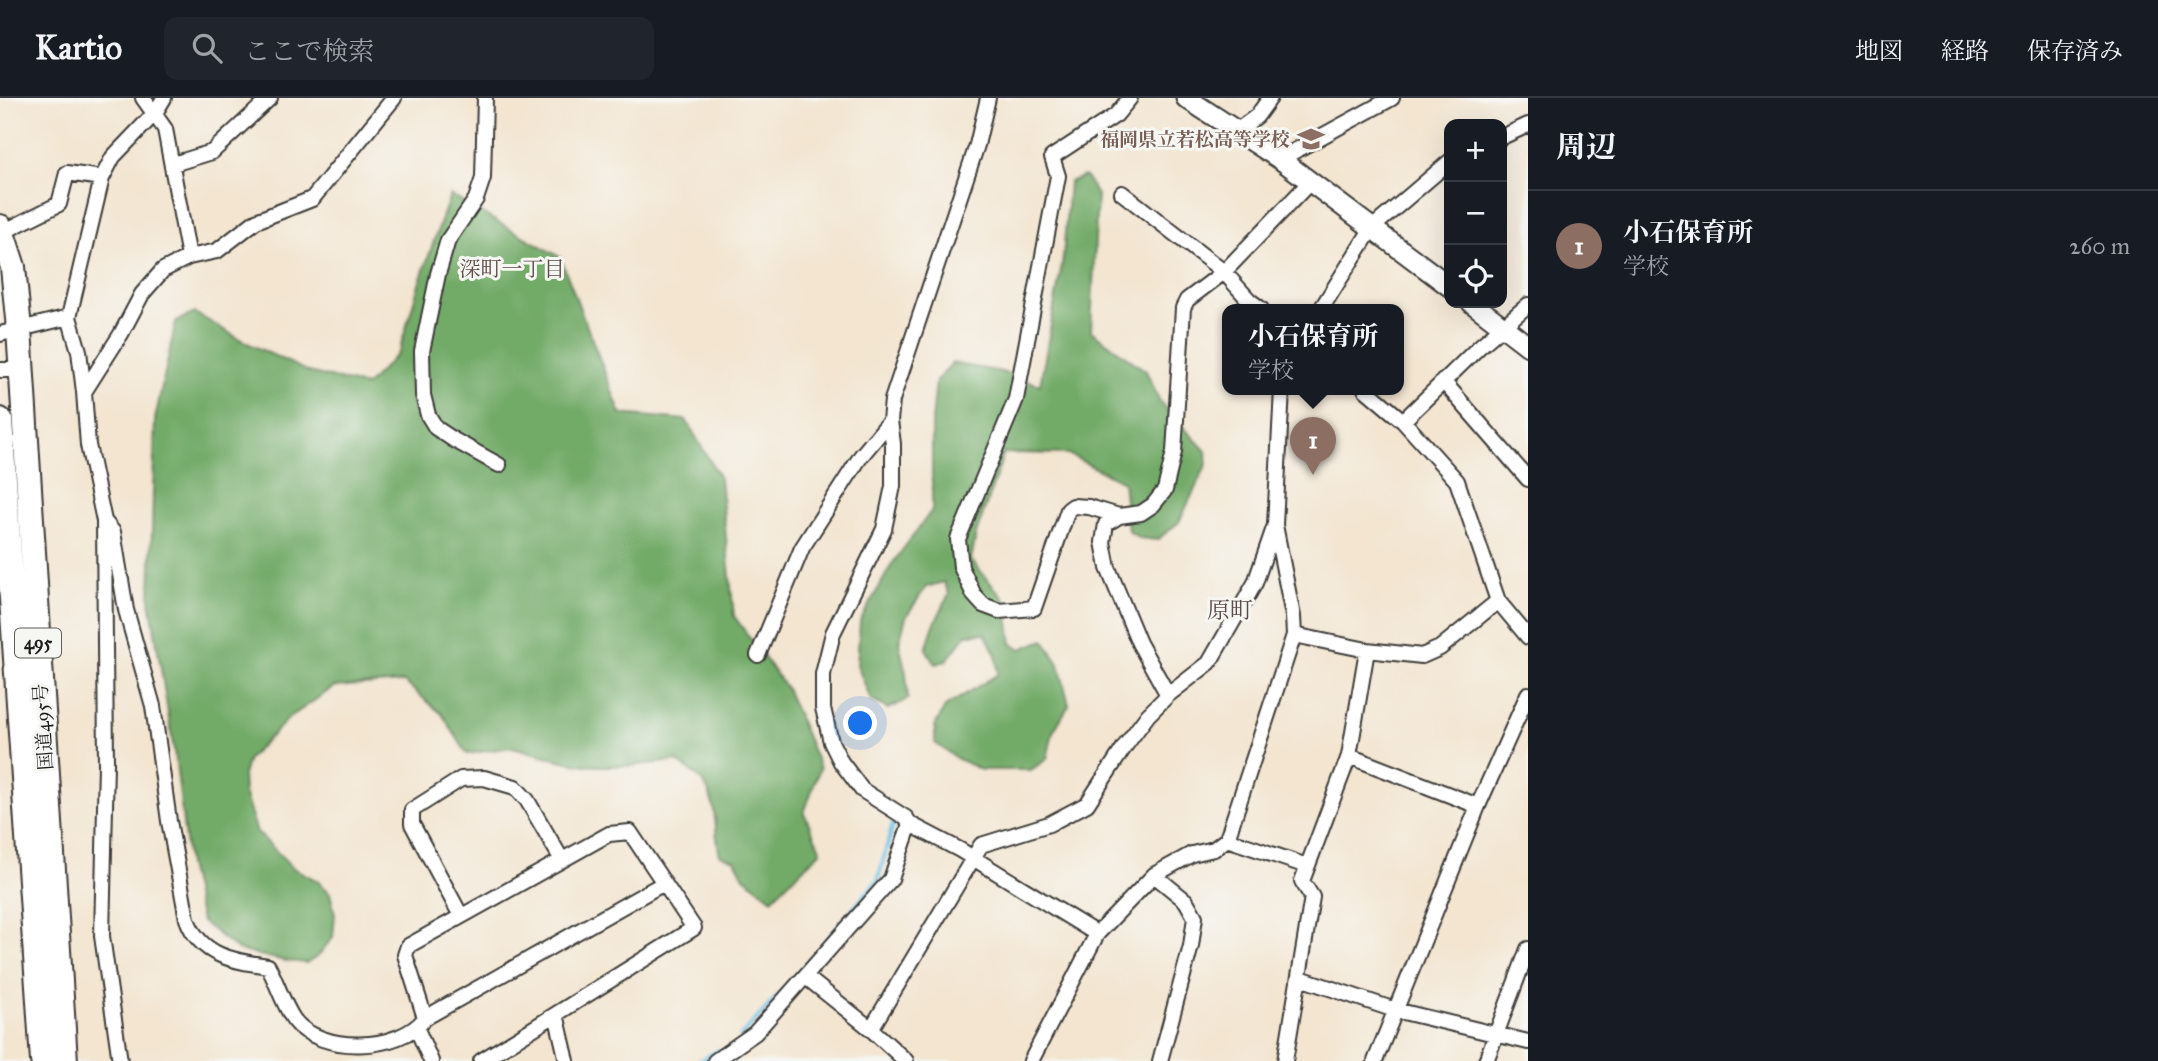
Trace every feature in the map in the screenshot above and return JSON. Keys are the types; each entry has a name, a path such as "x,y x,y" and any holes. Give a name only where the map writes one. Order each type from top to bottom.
{"highway":[{"name":"国道495号","path":"1,230 13,267 9,332 10,370 65,1061"},
{"name":"国道495号","path":"0,420 43,1061"}],"street":[{"path":"143,98 165,129 189,257"},
{"path":"120,1061 102,936 106,764 104,522 88,445 79,351 69,317 102,178 113,157 155,113 164,98"},
{"path":"173,164 212,152 270,98"},
{"path":"84,392 121,334 142,294 163,270 189,257 217,251 256,221 312,199 394,98"},
{"path":"485,98 483,178 476,199 448,240 438,274 422,351 423,395 428,415 436,428 499,465"},
{"path":"988,98 977,145 892,400 890,421 893,486 884,529 833,633 823,674 823,708 831,742 841,762 862,790 906,818 910,824 960,850 1097,934"},
{"path":"1119,516 1089,507 1073,506 1068,510 1034,608 999,611 983,605 974,595 961,567 958,539 1016,398 1058,176 1052,157 1116,115 1130,98"},
{"path":"1186,98 1280,159 1444,282"},
{"path":"1238,130 1257,116 1270,98"},
{"path":"1280,159 1392,98"},
{"path":"1507,135 1528,125"},
{"path":"1324,304 1372,228 1444,166"},
{"path":"1,230 59,204 67,173 102,178"},
{"path":"1168,695 1139,643 1108,568 1103,542 1106,524 1119,516 1141,513 1153,505 1165,490 1174,452 1183,308 1187,300 1224,272 1310,182"},
{"path":"1122,193 1224,272 1254,304"},
{"path":"1403,421 1443,381 1528,305"},
{"path":"1479,308 1528,345"},
{"path":"9,332 69,317"},
{"path":"1443,381 1528,479"},
{"path":"1031,1061 1097,934 1154,875 1192,854 1214,849 1227,839 1294,635 1293,616 1275,525 1282,395"},
{"path":"1372,395 1403,421 1457,481 1498,601 1528,637"},
{"path":"758,655 802,548 861,456 890,421"},
{"path":"104,522 113,532 126,610 153,706 169,821 192,933 209,951 242,962 268,966 295,1020 312,1035 365,1045 387,1042 664,883"},
{"path":"871,1029 981,845 1049,824 1087,804 1148,715 1168,695 1209,663 1255,583 1275,525"},
{"path":"1294,635 1367,650 1422,656 1440,648 1498,601"},
{"path":"1285,1061 1312,897 1302,881 1349,756 1367,650"},
{"path":"1375,1061 1478,806 1528,694"},
{"path":"1349,756 1478,806"},
{"path":"461,916 412,824 412,810 461,779 484,778 515,787 527,800 562,860"},
{"path":"715,1061 755,1033 891,879 910,824"},
{"path":"431,1061 405,955 408,946 609,834 630,832 694,928 481,1061"},
{"path":"1227,839 1307,866"},
{"path":"1154,875 1186,901 1195,917 1191,946 1160,1061"},
{"path":"1486,1061 1528,949"},
{"path":"806,977 906,1061"},
{"path":"1300,978 1395,1010 1528,1042"},
{"path":"556,1014 567,1061"}],"green space":[{"path":"1085,176 1097,195 1091,331 1146,371 1160,402 1206,451 1207,464 1179,522 1157,540 1139,538 1128,531 1123,482 1068,454 1004,453 976,534 971,560 1006,601 1012,644 1021,649 1044,640 1059,664 1069,705 1053,732 1047,759 1031,770 981,770 956,758 935,743 935,726 945,707 998,674 996,655 985,633 967,634 946,661 935,664 926,649 949,594 944,582 926,587 906,617 899,643 906,673 908,699 888,709 871,700 857,665 860,621 892,564 932,510 932,421 936,381 952,363 1002,372 1040,385 1063,258 1069,182"},
{"path":"450,195 560,257 621,414 686,420 720,478 734,616 786,688 820,768 804,813 821,851 772,899 744,877 735,860 720,855 713,807 707,789 697,775 676,761 629,766 590,766 512,747 467,754 442,714 404,682 334,687 289,718 248,759 243,775 244,793 257,832 293,868 318,881 330,893 335,914 333,937 318,956 307,963 285,961 238,950 201,921 188,865 176,763 150,601 155,419 176,321 195,313 245,342 309,372 366,386 399,352"}],"waterway":[{"path":"741,1036 878,880 893,824"},
{"path":"700,1061 719,1050"}],"place":[{"name":"福岡県立若松高等学校","path":"1311,139"},
{"name":"小石保育所","path":"1313,475"}],"district":[{"name":"深町一丁目","path":"512,269"},
{"name":"原町","path":"1230,610"}]}
